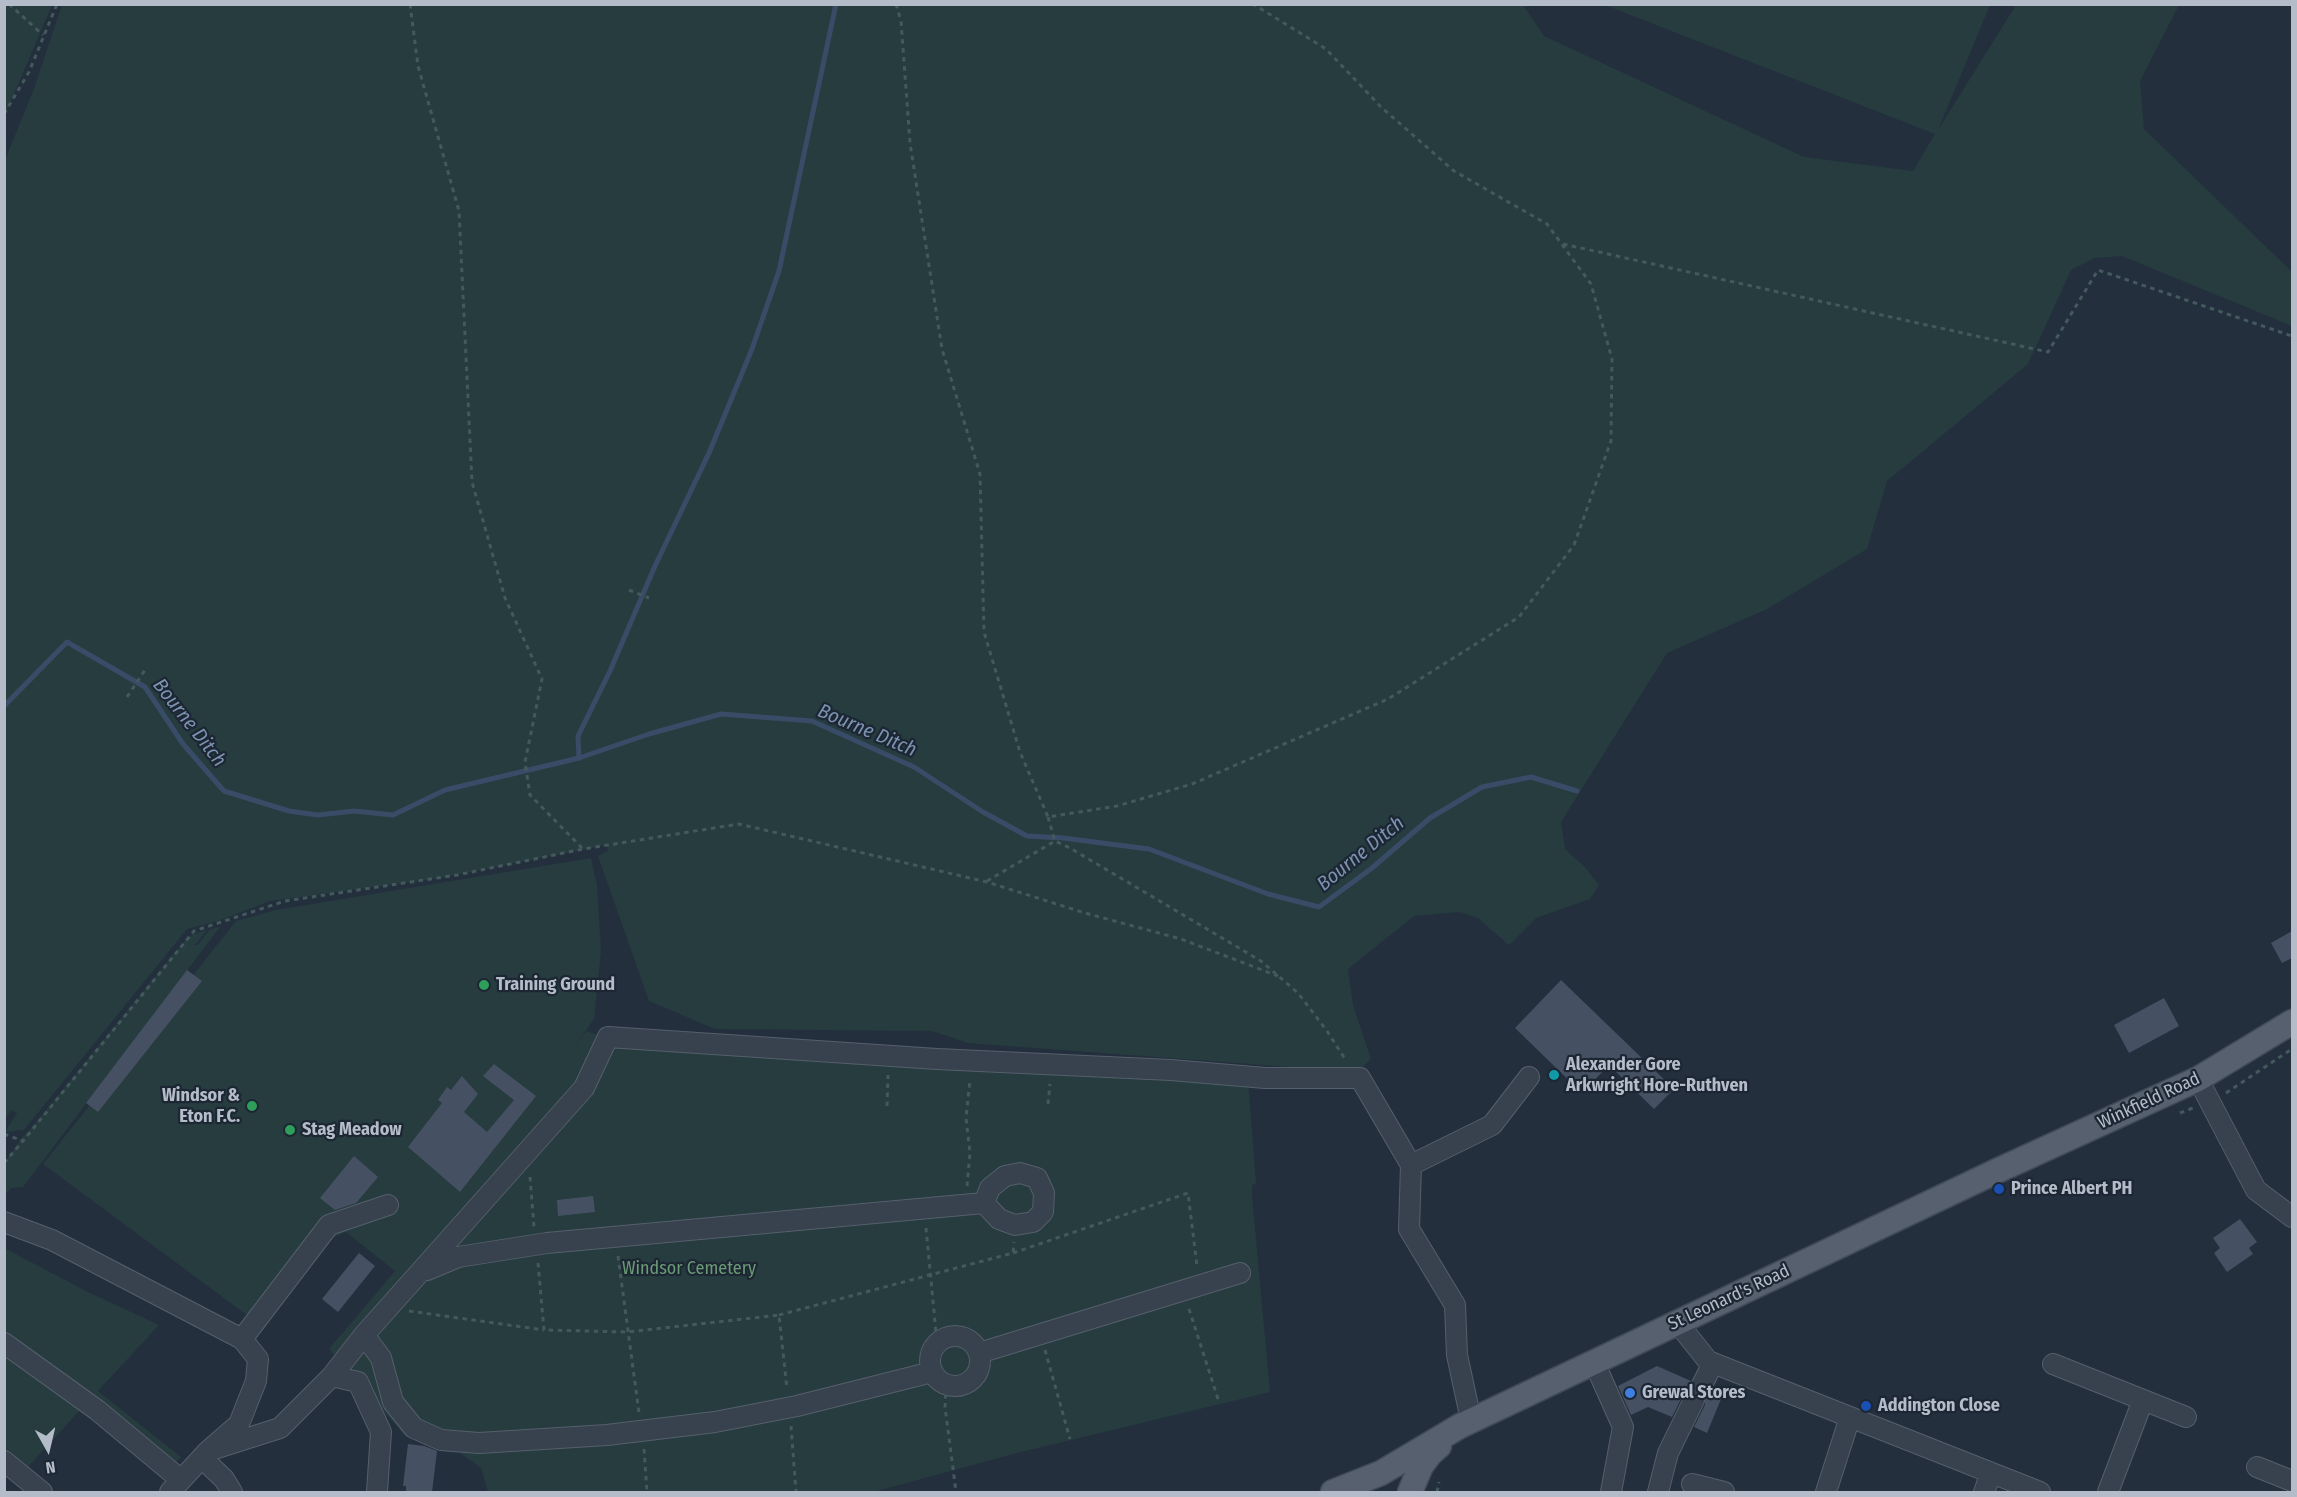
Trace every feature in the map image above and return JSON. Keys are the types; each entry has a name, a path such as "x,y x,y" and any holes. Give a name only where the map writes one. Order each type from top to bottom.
{"main road":[{"name":"Winkfield Road","path":"1999,1170 2198,1079 2292,1022"},
{"name":"St Leonard's Road","path":"1332,1492 1345,1480 1398,1454 1436,1428 1466,1423 1999,1170"},
{"path":"1410,1492 1426,1459 1466,1423"},
{"path":"1379,1483 1398,1454"},
{"path":"1395,1492 1394,1476 1398,1454"},
{"name":"St Leonard's Road","path":"1332,1492 1379,1483"}],"street":[{"path":"205,1454 280,1428 332,1376 364,1335 584,1088 608,1037 1171,1070 1265,1078 1360,1078 1412,1165 1409,1229 1455,1305 1457,1355 1466,1423"},
{"path":"1412,1165 1492,1125 1529,1077"},
{"path":"2198,1079 2256,1190 2292,1218"},
{"path":"1020,1173 1037,1178 1044,1193 1043,1212 1033,1222 1015,1225 999,1219 984,1203 990,1188 1005,1176 1020,1173"},
{"path":"422,1272 458,1257 536,1245 984,1203"},
{"path":"242,1339 329,1225 388,1205"},
{"path":"4,1222 52,1240 242,1339 258,1359 256,1381 238,1424 205,1454 176,1486 98,1410 4,1343"},
{"path":"979,1353 1240,1273"},
{"path":"1677,1322 1708,1361 2040,1492"},
{"path":"364,1335 381,1358 393,1402 414,1428 441,1440 479,1443 608,1435 715,1422 789,1407 932,1372"},
{"path":"954,1335 966,1338 973,1343 979,1353 980,1366 972,1379 959,1386 946,1385 939,1381 932,1372 929,1357 937,1342 945,1337 954,1335"},
{"path":"1594,1362 1623,1427 1611,1492"},
{"path":"1658,1492 1668,1453 1713,1363"},
{"path":"2053,1364 2186,1417"},
{"path":"332,1376 358,1382 381,1432 377,1492"},
{"path":"2108,1492 2143,1400"},
{"path":"1826,1492 1850,1417"},
{"path":"205,1454 232,1492"},
{"path":"4,1461 42,1492"},
{"path":"2257,1467 2284,1483"},
{"path":"1984,1492 1991,1473"},
{"path":"1692,1484 1724,1492"}],"path":[{"path":"9,4 44,36"},
{"path":"4,114 29,72 57,4"},
{"path":"410,4 418,66 459,211 472,483 505,598 542,679 525,762 530,795 583,849"},
{"path":"896,4 900,21 910,143 942,349 980,474 984,632 1020,753 1048,817 1055,841 1261,961 1298,993 1328,1031 1340,1053 1360,1078"},
{"path":"1048,817 1117,806 1192,784 1388,699 1519,617 1574,544 1611,441 1612,359 1591,284 1547,224 1454,171 1381,107 1326,49 1253,4"},
{"path":"1561,243 2048,352 2098,270 2292,336"},
{"path":"629,590 649,598"},
{"path":"127,697 147,668"},
{"path":"4,1163 194,931 285,901 457,875 583,849 739,824 987,882 1085,914 1181,939 1278,976"},
{"path":"987,882 1055,841"},
{"path":"888,1106 889,1055"},
{"path":"962,1205 968,1181 970,1153 966,1118 972,1060"},
{"path":"4,1134 23,1141"},
{"path":"528,1152 544,1330"},
{"path":"386,1311 399,1310 544,1330 627,1332 779,1315 1013,1253 1188,1193 1191,1288 1219,1402"},
{"path":"924,1208 937,1342"},
{"path":"1013,1253 1015,1225"},
{"path":"616,1236 642,1431 647,1492"},
{"path":"779,1315 796,1492"},
{"path":"1040,1334 1070,1439"},
{"path":"946,1385 945,1407 956,1492"}],"green space":[{"path":"4,5 52,5 5,115"},
{"path":"62,5 1523,5 1544,36 1804,157 1913,171 1935,134 1605,5 1990,5 1938,130 2016,5 2179,5 2140,81 2144,129 2292,272 2292,326 2122,256 2095,258 2071,270 2028,364 1887,481 1867,549 1767,609 1667,653 1561,822 1565,849 1584,866 1599,885 1590,899 1536,918 1509,945 1478,918 1459,912 1414,916 1348,969 1353,1005 1371,1059 1357,1072 968,1043 932,1031 715,1029 649,1001 598,856 608,851 607,845 440,878 270,901 218,921 187,929 24,1130 5,1132 17,1113 12,1110 5,1118 5,160 35,86"},
{"name":"Windsor Cemetery","path":"591,858 597,885 601,951 594,1019 573,1048 586,1031 606,1038 1248,1080 1256,1184 1252,1185 1252,1196 1270,1392 1017,1453 873,1492 488,1492 481,1468 457,1451 406,1437 329,1349 395,1271 346,1232 323,1242 259,1324 43,1164 236,921 276,910"},
{"path":"220,927 23,1187 11,1188 5,1195 5,1162 23,1136 186,939 193,934 207,930 195,945 198,945 210,929"},
{"path":"4,1248 88,1292 159,1325 98,1391 181,1457 163,1476 81,1409 26,1469 5,1450"}],"building":[{"path":"2292,931 2292,958 2282,963 2271,943"},
{"path":"187,970 202,981 98,1112 86,1103"},
{"path":"1561,980 1674,1089 1654,1109 1609,1065 1582,1093 1515,1028"},
{"path":"2164,998 2179,1026 2129,1053 2114,1025"},
{"path":"494,1064 536,1096 460,1192 408,1147 442,1103 438,1100 447,1087 451,1090 462,1076 478,1094 464,1112 487,1132 514,1100 483,1076"},
{"path":"354,1156 378,1177 356,1203 335,1210 320,1198"},
{"path":"593,1196 595,1212 558,1216 557,1200"},
{"path":"2240,1219 2257,1242 2249,1248 2253,1254 2227,1272 2214,1253 2220,1248 2213,1238"},
{"path":"359,1253 375,1266 338,1312 322,1299"},
{"path":"1657,1366 1691,1381 1691,1389 1683,1395 1672,1417 1648,1407 1631,1415 1618,1386"},
{"path":"1713,1390 1723,1394 1707,1433 1694,1427 1705,1405 1705,1396"},
{"path":"408,1444 424,1446 437,1451 432,1492 406,1492 406,1486 403,1486"}],"waterway":[{"path":"579,758 578,736 709,453 752,349 779,271 836,4"},
{"name":"Bourne Ditch","path":"4,706 67,642 145,687 183,744 224,791 289,811 318,815 354,811 393,815 445,790 579,758 649,734 721,714 812,721 914,767 983,812 1027,836 1063,838 1149,849 1268,894 1319,907 1372,868 1430,818 1482,787 1531,777 1577,791"}],"place":[{"name":"Training Ground","path":"484,985"},
{"name":"Alexander Gore Arkwright Hore-Ruthven","path":"1554,1075"},
{"name":"Windsor & Eton F.C.","path":"252,1106"},
{"name":"Stag Meadow","path":"290,1130"},
{"name":"Prince Albert PH","path":"1999,1189"},
{"name":"Grewal Stores","path":"1630,1393"},
{"name":"Addington Close","path":"1866,1406"}]}
